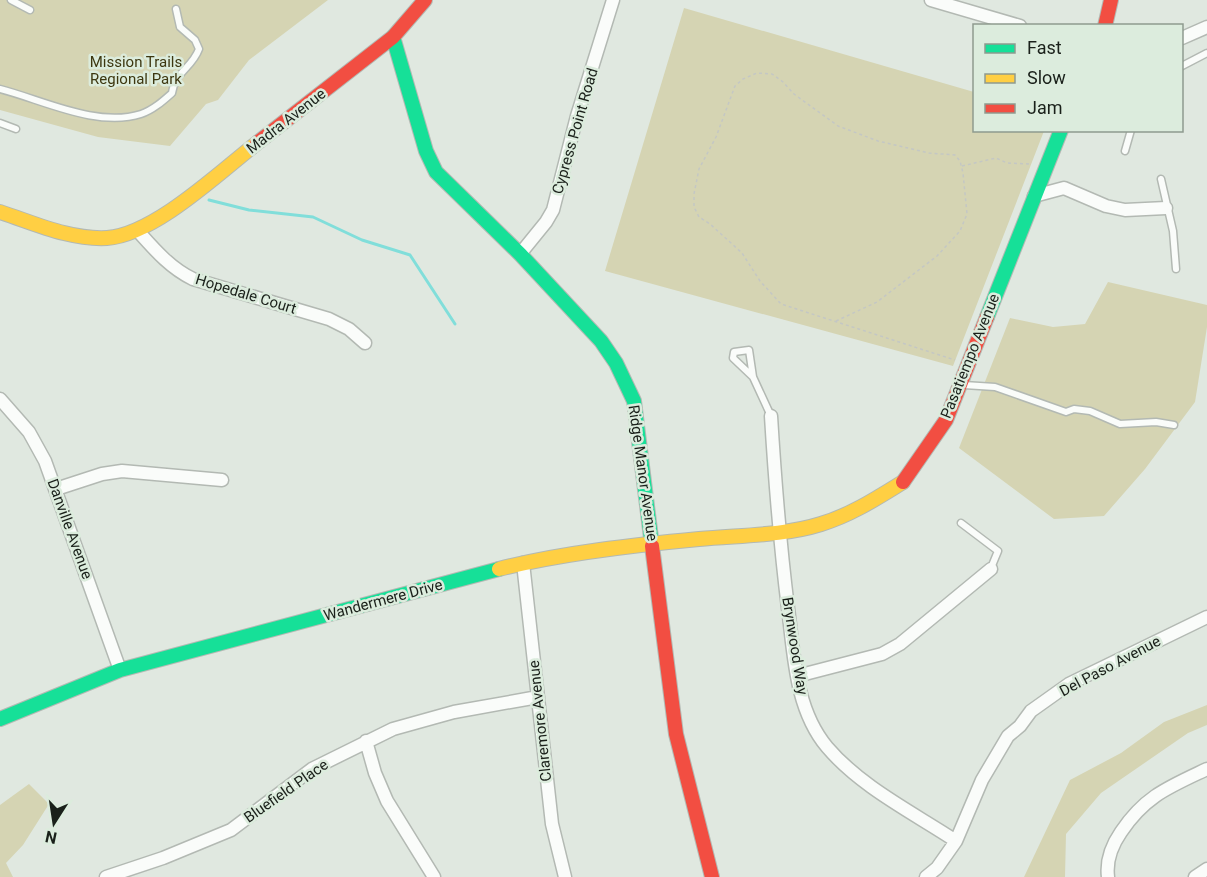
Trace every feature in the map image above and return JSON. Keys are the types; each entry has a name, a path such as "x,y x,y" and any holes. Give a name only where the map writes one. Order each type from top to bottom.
{"street":[{"name":"Madra Avenue","path":"0,212 73,235 107,238 136,230 163,217 393,37 425,0"},
{"name":"Cypress Point Road","path":"520,254 553,210 577,116 613,0"},
{"path":"931,0 1013,24"},
{"path":"1105,24 1111,0"},
{"path":"1183,38 1207,27"},
{"name":"Ridge Manor Avenue","path":"393,37 426,151 436,172 520,254 601,341 616,363 634,401 676,734 712,877"},
{"name":"Pasatiempo Avenue","path":"778,532 821,524 868,504 905,480 946,420 966,385 967,365 1060,132"},
{"path":"1034,196 1064,188 1106,206 1125,210 1166,208"},
{"name":"Hopedale Court","path":"136,230 172,267 193,279 329,319 349,329 365,343"},
{"name":"Danville Avenue","path":"0,399 29,432 45,461 120,670"},
{"name":"Brynwood Way","path":"771,416 778,532 796,676 805,710 825,745 836,757 865,782 956,841"},
{"path":"56,489 102,474 122,471 222,480"},
{"name":"Wandermere Drive","path":"0,719 120,670 523,563 653,543 778,532"},
{"name":"Claremore Avenue","path":"523,563 552,824 565,877"},
{"path":"796,676 882,654 900,644 991,569"},
{"name":"Del Paso Avenue","path":"926,877 937,868 956,841 982,780 1008,736 1020,726 1031,711 1069,684 1207,617"},
{"name":"Bluefield Place","path":"106,877 163,858 231,830 312,769 393,729 454,712 538,697"},
{"path":"366,741 375,773 387,801 434,877"},
{"path":"1108,877 1107,870 1112,845 1132,814 1166,788 1207,769"},
{"path":"1195,877 1207,869"}],"lane":[{"path":"11,0 30,10"},
{"path":"0,89 94,116 112,118 142,114 158,105 172,93 173,83 195,59 199,49 195,40 180,27 176,9"},
{"path":"1183,65 1207,53"},
{"path":"0,123 16,129"},
{"path":"1125,151 1130,132"},
{"path":"1161,179 1173,231 1176,269"},
{"path":"753,377 733,358 734,352 749,350 753,377 771,416"},
{"path":"966,385 994,387 1066,412 1090,411 1104,415 1120,424 1174,425"},
{"path":"961,523 998,551 991,569"}],"path":[{"path":"836,321 877,302 937,255 960,231 967,214 961,166 955,155 929,153 878,141 837,126 772,74 757,73 743,79 735,86 716,137 699,169 694,194 694,207 699,217 742,253 760,281 781,304 967,365"},
{"path":"961,166 996,158 1007,163 1031,164"}],"green space":[{"name":"Mission Trails Regional Park","path":"0,0 328,0 249,60 218,100 206,104 170,146 98,137 0,110"},
{"path":"684,8 973,92 973,132 1044,132 953,366 605,271"},
{"path":"1108,282 1207,305 1207,327 1195,402 1145,469 1104,516 1054,519 959,448 1010,318 1053,327 1085,324"},
{"path":"1207,705 1207,725 1188,733 1101,793 1066,834 1065,877 1024,877 1070,780 1121,753 1164,722"},
{"path":"29,784 49,804 23,845 6,863 13,877 0,877 0,805"}],"waterway":[{"path":"209,200 249,210 313,217 362,240 410,255 455,324"}],"traffic: fast":[{"path":"393,37 426,151 436,172 520,254 601,341 616,363 634,401 652,546"},
{"path":"987,317 1060,132"},
{"path":"0,719 120,670 499,569"}],"traffic: slow":[{"path":"0,212 66,234 93,238 125,234 145,226 186,200 257,143"},
{"path":"499,569 598,550 776,533 806,528 853,511 903,482"}],"traffic: jam":[{"path":"257,143 393,37 425,0"},
{"path":"1105,24 1111,0"},
{"path":"903,482 946,420 987,317"},
{"path":"652,546 676,734 712,877"}]}
